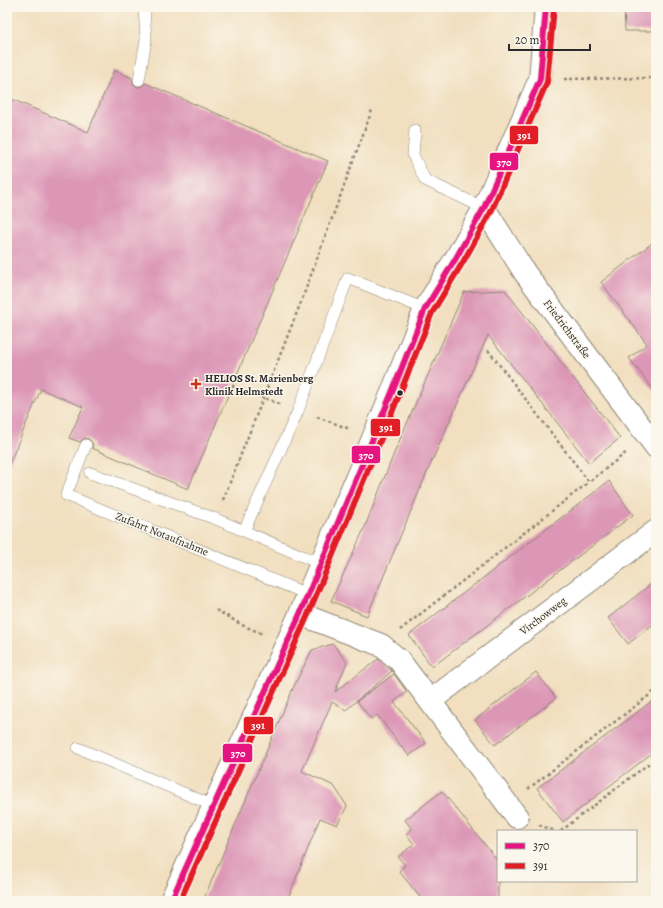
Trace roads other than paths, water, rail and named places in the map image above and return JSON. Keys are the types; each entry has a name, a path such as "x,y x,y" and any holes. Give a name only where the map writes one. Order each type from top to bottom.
{"street":[{"path":"172,901 304,604 425,309 484,208 540,79 546,7"},
{"name":"Friedrichstraße","path":"484,208 525,273 652,441"},
{"name":"Virchowweg","path":"430,701 656,531"},
{"path":"304,604 381,644 399,660 512,810"}],"lane":[{"path":"139,80 146,40 144,7"},
{"path":"415,130 414,155 425,180 484,208"},
{"path":"244,530 298,411 348,278 425,309"},
{"name":"Zufahrt Notaufnahme","path":"86,445 66,495 304,604"},
{"path":"90,473 244,530 321,564"},
{"path":"78,748 214,806"}],"place":[{"name":"HELIOS St. Marienberg Klinik Helmstedt","path":"196,384"}]}
